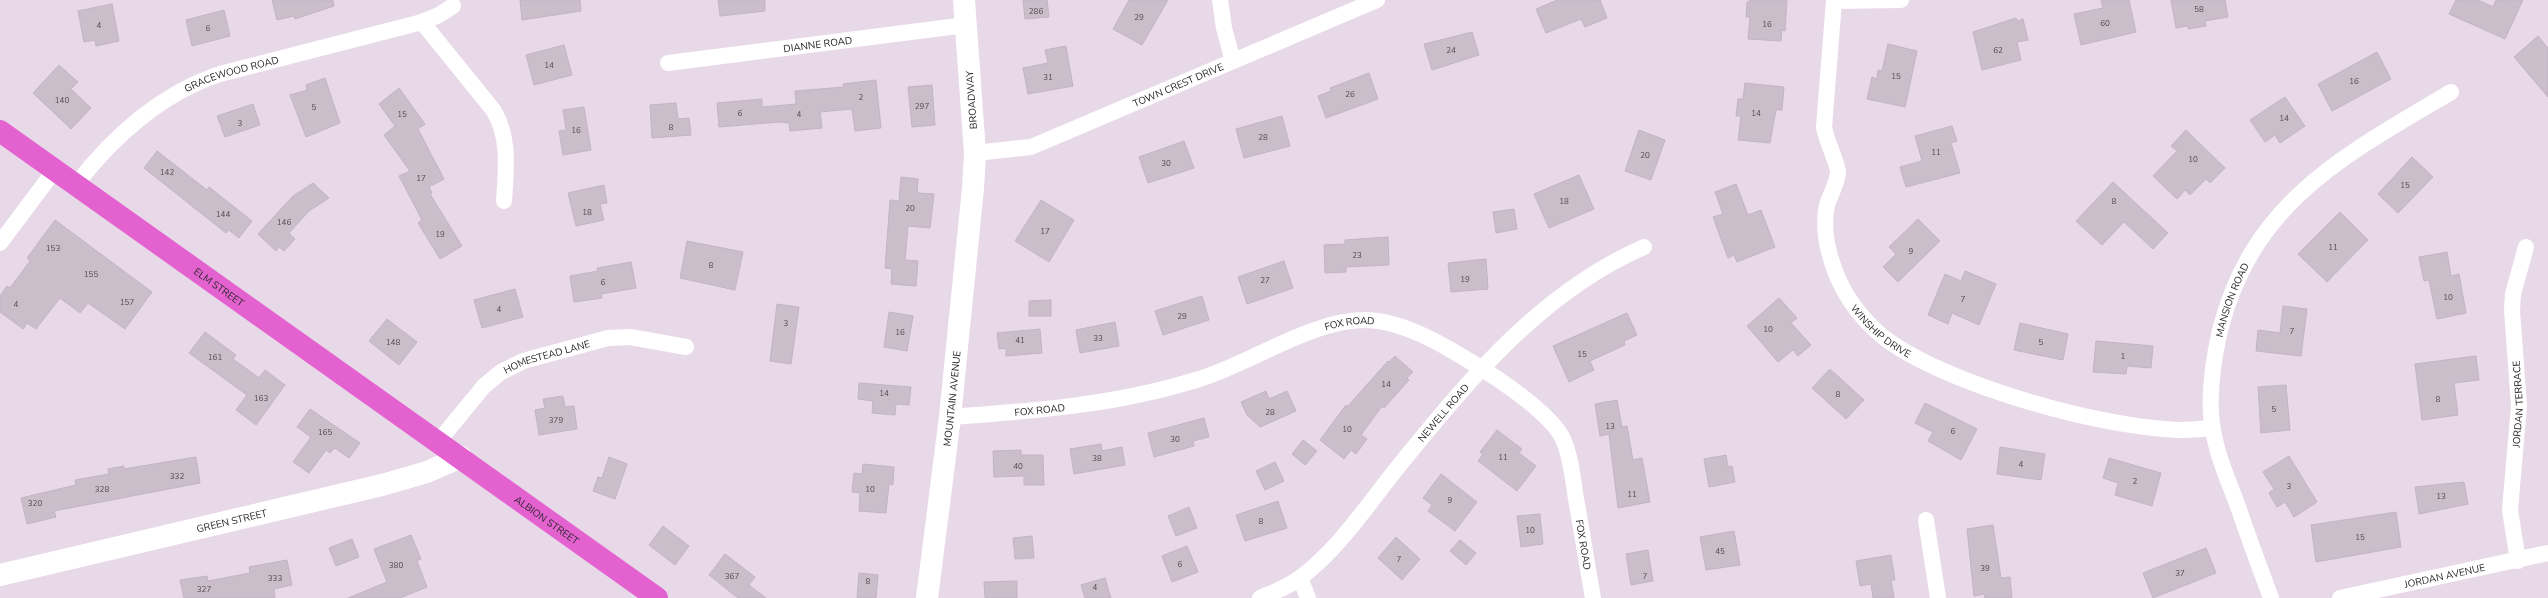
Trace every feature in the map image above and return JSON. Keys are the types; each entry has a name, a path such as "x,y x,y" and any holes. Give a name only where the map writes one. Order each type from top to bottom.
{"main road":[{"name":"BROADWAY","path":"964,0 975,154 972,199"},
{"name":"ELM STREET","path":"0,131 75,186 438,442"},
{"name":"MOUNTAIN AVENUE","path":"927,598 950,417 972,199"},
{"name":"ALBION STREET","path":"438,442 461,457 653,597"},
{"name":"GREEN STREET","path":"0,575 382,485 427,472 461,457"}],"street":[{"path":"1220,0 1224,28 1233,61"},
{"name":"TOWN CREST DRIVE","path":"975,154 1031,147 1377,0"},
{"name":"WINSHIP DRIVE","path":"1901,0 1834,1 1824,127 1827,143 1838,173 1827,205 1825,223 1827,239 1837,274 1852,305 1883,336 1929,364 1958,377 2060,410 2108,421 2178,430 2212,428"},
{"name":"GRACEWOOD ROAD","path":"75,186 94,162 125,132 166,99 197,82 220,74 422,22 439,15 453,6"},
{"path":"422,22 494,110 500,122 506,146 504,201"},
{"name":"DIANNE ROAD","path":"668,63 966,25"},
{"name":"MANSION ROAD","path":"2271,598 2221,461 2212,428 2212,394 2218,341 2237,278 2253,247 2276,217 2325,171 2356,149 2451,92"},
{"path":"0,243 54,171"},
{"name":"NEWELL ROAD","path":"1260,598 1277,595 1300,578 1347,530 1480,368 1560,297 1607,264 1644,247"},
{"name":"JORDAN TERRACE","path":"2518,561 2510,510 2519,406 2512,301 2526,247"},
{"name":"FOX ROAD","path":"950,417 1058,409 1145,394 1216,374 1311,332 1332,325 1363,320 1383,322 1409,330 1480,368 1540,411 1552,423 1563,440 1570,465 1593,598"},
{"name":"HOMESTEAD LANE","path":"438,442 484,386 501,372 523,361 614,337 630,337 686,347"},
{"path":"1926,520 1938,598"},
{"name":"JORDAN AVENUE","path":"2340,598 2518,561 2548,553"},
{"path":"1300,578 1308,598"}],"building":[{"path":"272,0 333,0 334,6 295,19 294,16 277,20"},
{"path":"520,0 580,0 581,11 522,20"},
{"path":"718,0 765,0 765,11 720,16"},
{"path":"1023,0 1047,0 1049,17 1025,19"},
{"path":"1129,0 1168,0 1142,45 1113,29"},
{"path":"1557,0 1600,0 1607,18 1585,27 1581,19 1546,33 1536,9"},
{"path":"1751,0 1787,0 1785,31 1782,30 1781,41 1748,39 1750,17 1746,17 1747,2"},
{"path":"2101,0 2129,0 2136,32 2081,45 2074,14 2103,8"},
{"path":"2171,0 2225,0 2228,17 2205,21 2206,26 2188,29 2188,26 2176,28"},
{"path":"2456,0 2478,0 2493,7 2496,0 2523,0 2505,39 2449,14"},
{"path":"112,4 119,41 96,46 95,40 84,42 78,11"},
{"path":"224,10 230,36 192,46 186,20"},
{"path":"2016,18 2017,21 2023,19 2028,40 2017,42 2021,60 1982,70 1973,32"},
{"path":"1472,32 1479,55 1432,70 1424,44"},
{"path":"2538,36 2548,48 2548,97 2514,57"},
{"path":"1888,44 1917,51 1905,107 1867,99 1872,77 1877,79 1878,70 1882,71"},
{"path":"564,45 572,75 534,85 526,55"},
{"path":"1066,46 1073,86 1028,94 1023,68 1048,63 1045,50"},
{"path":"2377,52 2391,79 2332,111 2318,84"},
{"path":"59,65 78,82 71,89 91,108 71,129 33,93"},
{"path":"1369,73 1378,99 1326,118 1318,96 1331,91 1330,88"},
{"path":"325,78 340,123 306,137 290,95 307,90 306,85"},
{"path":"876,80 881,128 855,131 852,109 820,112 822,128 790,131 789,123 779,122 719,127 717,103 762,99 762,107 796,104 795,91 844,87 843,84"},
{"path":"1745,83 1784,87 1782,110 1776,110 1770,143 1738,140 1741,116 1736,116 1738,99 1743,99"},
{"path":"932,85 935,125 912,127 908,87"},
{"path":"399,88 425,124 418,129 444,179 429,187 432,193 430,194 462,246 440,259 418,223 422,220 399,176 410,171 384,135 395,126 379,104"},
{"path":"2285,97 2305,126 2280,143 2275,135 2265,142 2250,120"},
{"path":"676,103 678,119 689,118 691,135 652,138 650,105"},
{"path":"253,104 260,125 225,137 217,116"},
{"path":"584,107 591,150 563,155 559,131 566,130 563,110"},
{"path":"1282,116 1290,146 1244,158 1236,129"},
{"path":"1952,126 1957,141 1951,143 1960,173 1906,187 1900,167 1922,161 1915,136"},
{"path":"1639,130 1665,140 1651,180 1625,171"},
{"path":"2186,130 2225,168 2210,183 2206,179 2190,195 2185,190 2177,199 2153,176 2177,151 2171,146"},
{"path":"1184,141 1194,168 1148,183 1139,157"},
{"path":"157,151 207,190 209,187 252,221 239,238 229,230 226,233 144,168"},
{"path":"2412,157 2433,177 2398,213 2378,194"},
{"path":"1579,175 1594,209 1549,228 1534,194"},
{"path":"901,177 918,179 917,193 934,194 930,228 908,226 905,260 918,261 916,286 891,284 892,269 885,268 890,200 899,201"},
{"path":"2113,182 2168,233 2153,249 2124,222 2102,245 2076,221"},
{"path":"313,183 329,198 309,211 289,233 295,239 284,251 279,247 276,251 258,234 293,196"},
{"path":"1736,184 1748,215 1761,210 1775,247 1737,262 1734,255 1728,258 1713,217 1723,214 1715,192"},
{"path":"604,185 607,203 600,204 604,220 576,226 568,193"},
{"path":"1041,200 1074,220 1049,262 1015,241"},
{"path":"1514,209 1517,229 1496,233 1493,212"},
{"path":"2340,212 2368,240 2327,282 2298,254"},
{"path":"1918,219 1940,241 1898,282 1883,267 1896,254 1889,247"},
{"path":"55,220 152,292 125,329 88,303 80,313 60,298 36,329 27,323 23,329 0,312 0,296 7,286 10,288 30,261 27,258"},
{"path":"1388,237 1389,265 1346,267 1346,272 1325,273 1324,245 1345,244 1345,240"},
{"path":"687,241 743,252 735,290 680,278"},
{"path":"2447,252 2451,276 2459,274 2466,313 2437,319 2429,280 2424,281 2419,257"},
{"path":"1486,259 1488,289 1451,292 1448,263"},
{"path":"1284,261 1293,288 1247,304 1238,277"},
{"path":"631,262 636,288 601,294 602,298 574,302 570,276 598,271 597,268"},
{"path":"1965,271 1996,284 1979,325 1952,313 1948,324 1928,315 1945,274 1961,281"},
{"path":"515,289 523,317 482,328 474,300"},
{"path":"1202,296 1209,320 1163,335 1155,311"},
{"path":"1779,298 1797,318 1791,323 1811,345 1798,356 1793,350 1778,362 1747,326"},
{"path":"1051,300 1051,316 1029,316 1029,301"},
{"path":"777,304 799,307 791,364 770,361"},
{"path":"2283,306 2307,309 2301,356 2256,351 2258,330 2280,333"},
{"path":"889,312 913,316 907,351 884,347"},
{"path":"1627,313 1637,335 1624,341 1625,345 1590,361 1594,370 1569,382 1553,346"},
{"path":"387,319 417,342 399,365 369,341"},
{"path":"1115,322 1119,346 1080,353 1076,330"},
{"path":"2020,323 2068,334 2063,360 2014,350"},
{"path":"1040,329 1042,353 1006,356 1006,348 999,349 997,333"},
{"path":"205,332 236,355 233,359 259,378 265,370 285,385 256,425 236,410 247,395 189,353"},
{"path":"2096,341 2153,346 2151,368 2127,366 2126,374 2093,372"},
{"path":"1395,356 1413,372 1407,378 1409,380 1384,408 1382,406 1361,435 1367,439 1356,454 1351,450 1344,459 1320,440 1346,405 1347,407 1388,361 1389,362"},
{"path":"2476,356 2479,380 2454,383 2458,415 2422,420 2415,364"},
{"path":"1830,369 1864,400 1846,419 1812,388"},
{"path":"859,383 911,387 909,405 896,404 895,415 872,413 873,401 858,399"},
{"path":"2286,385 2290,430 2261,433 2258,387"},
{"path":"1266,391 1269,399 1287,391 1296,411 1260,427 1247,415 1241,402"},
{"path":"563,396 565,407 574,406 577,429 539,435 535,410 545,408 543,399"},
{"path":"1617,400 1622,427 1627,426 1633,460 1642,458 1650,502 1618,508 1609,434 1600,436 1595,404"},
{"path":"1925,403 1977,429 1961,460 1928,441 1933,432 1915,423"},
{"path":"310,409 360,443 349,458 335,448 330,453 326,450 309,473 293,462 311,437 297,427"},
{"path":"1204,418 1209,437 1193,441 1194,446 1154,457 1148,433"},
{"path":"1497,430 1522,449 1519,453 1536,466 1517,491 1478,461 1483,454 1480,452"},
{"path":"1303,440 1317,451 1305,465 1292,454"},
{"path":"1101,444 1102,451 1122,447 1125,465 1074,474 1070,449"},
{"path":"2000,447 2045,454 2041,480 1997,474"},
{"path":"1021,450 1021,455 1043,455 1044,485 1024,485 1024,476 994,477 993,451"},
{"path":"1726,455 1728,467 1732,466 1735,482 1709,487 1704,459"},
{"path":"2289,456 2317,502 2294,517 2285,502 2277,507 2269,493 2274,489 2263,472"},
{"path":"196,457 200,483 54,511 56,517 27,524 21,498 76,485 75,480 109,474 108,469 124,466 124,469"},
{"path":"609,457 627,464 615,499 593,491 598,477 602,478"},
{"path":"2109,458 2161,473 2152,506 2115,495 2118,483 2103,478"},
{"path":"1275,462 1284,481 1265,490 1256,471"},
{"path":"863,464 894,467 893,485 889,484 886,513 859,511 860,493 852,492 854,473 862,474"},
{"path":"1441,474 1477,502 1455,531 1428,511 1432,505 1423,498"},
{"path":"2464,482 2468,504 2419,514 2415,487"},
{"path":"1278,501 1287,528 1245,541 1236,515"},
{"path":"1189,507 1197,528 1176,536 1168,516"},
{"path":"2396,512 2401,547 2316,562 2311,525"},
{"path":"1540,514 1543,544 1521,547 1517,516"},
{"path":"1993,525 2001,578 2010,577 2012,598 1985,598 1984,594 1974,596 1967,529"},
{"path":"663,526 689,546 675,565 649,545"},
{"path":"1734,531 1740,565 1706,570 1700,537"},
{"path":"411,535 421,559 417,561 427,587 400,598 348,598 387,582 374,549"},
{"path":"1032,536 1034,558 1015,559 1013,538"},
{"path":"1396,537 1420,559 1402,580 1378,558"},
{"path":"352,539 359,557 336,566 329,548"},
{"path":"1460,540 1476,553 1466,565 1450,551"},
{"path":"1187,546 1198,572 1172,582 1162,556"},
{"path":"2206,548 2216,573 2153,598 2143,573"},
{"path":"1648,550 1653,581 1631,585 1626,554"},
{"path":"725,554 755,577 749,585 766,598 738,598 709,575"},
{"path":"1891,555 1895,580 1891,580 1894,598 1873,598 1871,584 1860,586 1856,561"},
{"path":"287,560 292,585 274,589 275,598 184,598 180,580 207,576 208,581 250,573 249,567"},
{"path":"859,573 878,575 876,598 857,598"},
{"path":"1105,578 1111,598 1085,598 1081,585"},
{"path":"1017,581 1017,598 985,598 984,582"}]}
